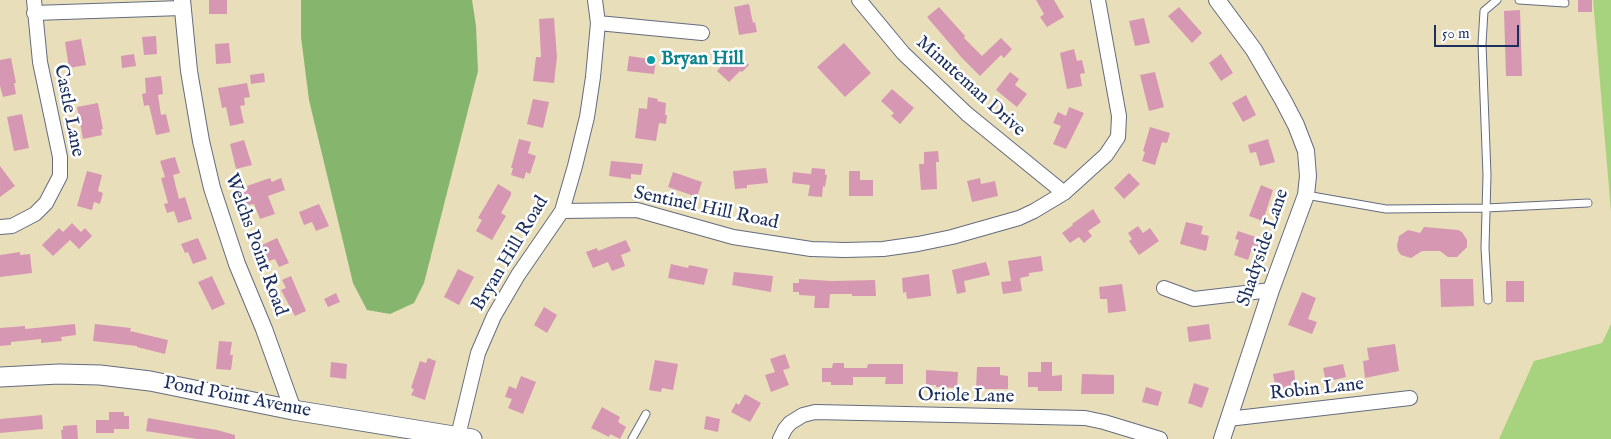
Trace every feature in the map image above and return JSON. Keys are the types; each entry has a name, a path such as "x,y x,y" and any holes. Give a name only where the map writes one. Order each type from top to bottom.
{"main road":[{"name":"Pond Point Avenue","path":"0,377 59,374 100,375 150,381 293,410 465,438"}],"street":[{"name":"Bryan Hill Road","path":"465,438 478,353 494,316 518,276 562,211 587,117 598,23 595,0"},
{"name":"Minuteman Drive","path":"859,0 903,53 967,114 1064,193"},
{"name":"Sentinel Hill Road","path":"562,211 637,210 733,237 811,249 883,249 935,240 1004,223 1034,211 1064,193 1106,155 1118,136 1120,116 1098,0"},
{"name":"Shadyside Lane","path":"1216,0 1254,50 1270,75 1296,125 1306,151 1308,176 1306,195 1271,290 1222,439"},
{"path":"34,7 182,4"},
{"name":"Welchs Point Road","path":"182,4 189,71 201,141 212,188 237,264 264,329 293,410"},
{"name":"Castle Lane","path":"0,227 12,226 35,214 46,203 60,176 60,157 40,62 34,7"},
{"path":"598,23 702,33"},
{"path":"1164,288 1194,299 1271,290"},
{"name":"Robin Lane","path":"1228,419 1410,398"},
{"name":"Oriole Lane","path":"780,439 790,423 803,415 815,412 1085,418 1160,439"}],"lane":[{"path":"1488,300 1485,248 1487,175 1482,44 1484,11 1497,0"},
{"path":"1519,0 1565,4"},
{"path":"1306,195 1386,209 1486,208 1588,203"},
{"path":"632,439 646,414"}],"green space":[{"path":"301,0 472,0 476,26 478,71 424,283 414,303 390,314 367,310 353,283 309,100 301,37"},
{"path":"1593,0 1611,0 1611,212"},
{"path":"1611,324 1611,439 1499,439 1534,361 1602,343"}],"building":[{"path":"209,0 227,0 227,14 209,14"},
{"path":"1036,0 1054,0 1064,17 1047,27 1040,17 1044,14"},
{"path":"1578,0 1592,0 1592,12 1578,12"},
{"path":"749,4 757,32 739,35 734,7"},
{"path":"939,7 965,36 964,38 982,56 1001,38 1012,49 1004,58 1001,55 980,76 927,17"},
{"path":"1179,7 1202,33 1192,43 1168,16"},
{"path":"1520,10 1522,76 1506,76 1504,11"},
{"path":"554,18 557,57 554,83 533,81 536,57 541,57 539,19"},
{"path":"1144,18 1150,43 1135,46 1129,21"},
{"path":"156,36 157,54 144,55 142,37"},
{"path":"81,39 86,65 69,68 65,42"},
{"path":"229,43 231,63 216,64 215,44"},
{"path":"844,43 871,73 845,97 817,67"},
{"path":"1074,49 1077,61 1082,60 1085,73 1080,74 1082,86 1067,89 1060,53"},
{"path":"735,52 749,65 729,82 717,71"},
{"path":"134,54 136,66 122,68 121,56"},
{"path":"1221,54 1233,73 1221,81 1209,63"},
{"path":"629,56 656,60 654,74 627,71"},
{"path":"11,58 16,83 14,83 16,94 3,97 0,86 0,60"},
{"path":"1010,72 1019,79 1015,85 1027,94 1017,107 996,90"},
{"path":"1155,72 1164,107 1149,111 1140,75"},
{"path":"264,73 265,82 251,84 250,75"},
{"path":"161,76 163,94 158,95 161,115 166,114 170,132 156,135 149,105 144,106 142,94 146,93 145,78"},
{"path":"247,83 250,97 244,98 245,105 240,106 244,123 230,126 226,107 222,108 218,88"},
{"path":"892,89 914,108 900,124 891,116 894,113 881,101"},
{"path":"1246,95 1256,115 1243,122 1232,103"},
{"path":"648,97 666,103 666,124 659,123 656,141 635,138 639,108 647,109"},
{"path":"533,99 549,102 543,128 527,124"},
{"path":"98,103 103,129 101,129 102,135 83,139 77,107"},
{"path":"1069,107 1084,113 1066,149 1053,144 1061,126 1053,123 1058,112 1066,116"},
{"path":"22,114 29,148 14,151 7,117"},
{"path":"1150,127 1170,133 1167,143 1162,142 1155,165 1142,161"},
{"path":"519,139 531,142 528,153 536,156 530,174 526,172 524,179 511,175 513,168 511,168"},
{"path":"1268,139 1275,162 1260,166 1256,152 1250,153 1248,145"},
{"path":"244,140 252,165 236,169 230,144"},
{"path":"938,151 939,162 936,162 937,189 921,190 919,164 924,164 924,152"},
{"path":"175,157 180,173 173,175 179,199 185,197 192,219 178,223 174,211 167,213 164,204 168,203 161,178 165,177 160,161"},
{"path":"611,161 643,164 641,175 631,174 631,179 609,176"},
{"path":"0,166 15,186 0,197"},
{"path":"766,168 768,183 747,185 747,188 735,189 733,171"},
{"path":"812,168 825,169 825,175 827,175 822,197 808,196 810,185 792,183 793,172 811,174"},
{"path":"87,171 102,175 98,191 103,193 100,204 94,202 92,210 77,206"},
{"path":"849,171 860,171 860,180 873,180 873,196 849,196"},
{"path":"673,172 702,182 697,197 668,187"},
{"path":"1129,173 1140,184 1124,199 1114,188"},
{"path":"270,178 272,182 281,178 285,190 268,196 275,214 260,219 254,204 247,205 242,191 248,189 247,186"},
{"path":"980,178 981,184 995,181 998,196 972,202 967,181"},
{"path":"498,184 511,192 511,195 501,213 506,216 492,240 476,231 482,220 478,218"},
{"path":"1261,185 1273,190 1263,221 1249,216"},
{"path":"319,204 329,226 316,231 312,222 304,225 299,212"},
{"path":"1093,209 1101,222 1088,231 1092,236 1084,243 1079,237 1070,243 1062,233"},
{"path":"1186,222 1203,226 1201,234 1209,236 1206,251 1180,244"},
{"path":"72,223 81,232 85,228 92,236 79,249 70,240 53,256 42,245 59,228 63,232"},
{"path":"1138,226 1143,233 1150,228 1159,241 1139,255 1129,241 1132,239 1128,233"},
{"path":"1424,227 1458,230 1462,232 1467,240 1467,247 1457,257 1448,257 1440,251 1422,251 1411,258 1401,255 1397,246 1399,236 1408,230 1420,233"},
{"path":"1238,231 1262,239 1260,247 1253,245 1248,260 1234,255 1239,240 1235,239"},
{"path":"198,238 207,259 193,264 188,252 185,253 181,244"},
{"path":"277,238 289,263 279,267 275,259 269,261 262,245"},
{"path":"626,240 631,251 621,255 625,266 612,271 608,262 593,268 586,252 597,248 598,251"},
{"path":"20,252 20,255 30,254 32,273 0,277 0,255"},
{"path":"1041,256 1043,271 1029,273 1029,276 1020,278 1022,291 1003,294 1001,282 1011,281 1008,261"},
{"path":"986,262 990,275 964,281 966,292 957,294 952,270"},
{"path":"671,264 688,268 689,265 708,269 704,285 668,278"},
{"path":"458,269 474,277 459,305 444,297"},
{"path":"734,272 773,276 771,292 732,285"},
{"path":"929,274 931,296 907,299 906,292 903,293 902,278"},
{"path":"212,276 225,304 212,310 198,282"},
{"path":"291,276 306,311 295,316 281,290 286,288 282,280"},
{"path":"799,279 832,281 875,280 876,296 830,294 829,308 814,308 815,296 799,295 799,292 793,292 793,283 799,283"},
{"path":"1440,279 1473,279 1474,306 1441,307"},
{"path":"1506,281 1524,281 1524,302 1506,302"},
{"path":"1122,284 1126,311 1108,313 1107,299 1100,299 1099,287"},
{"path":"1302,292 1316,298 1308,319 1317,322 1312,334 1288,325"},
{"path":"336,293 340,302 328,307 324,299"},
{"path":"544,307 557,315 547,333 534,325"},
{"path":"75,324 76,335 61,337 62,341 41,343 41,339 11,342 11,345 0,346 0,328 25,326 25,329"},
{"path":"95,324 131,328 130,331 168,340 165,354 137,346 93,341"},
{"path":"1209,324 1211,339 1189,342 1187,327"},
{"path":"219,341 232,342 230,355 233,355 231,370 216,369"},
{"path":"1395,344 1399,371 1365,378 1363,361 1369,360 1367,348"},
{"path":"785,354 790,368 783,370 789,385 771,392 765,375 775,372 770,359"},
{"path":"428,358 436,361 425,400 411,395 414,389 411,388 420,361 426,363"},
{"path":"655,360 678,364 673,390 662,388 661,392 649,390"},
{"path":"331,362 347,364 346,379 330,377"},
{"path":"1041,362 1052,362 1052,376 1062,375 1062,391 1038,391 1038,387 1028,387 1028,372 1041,372"},
{"path":"833,363 844,363 844,368 867,368 868,364 903,364 903,384 885,384 886,377 853,377 853,385 831,385 831,382 822,382 822,368 832,368"},
{"path":"1343,364 1346,377 1326,382 1323,368"},
{"path":"977,367 1000,367 1000,375 1008,376 1008,389 976,389"},
{"path":"926,370 958,372 957,388 926,385"},
{"path":"1294,370 1296,386 1284,387 1285,390 1276,391 1273,374"},
{"path":"1082,374 1114,375 1114,394 1081,394"},
{"path":"521,376 536,382 523,414 508,408 512,399 505,397 509,386 516,389"},
{"path":"1194,383 1209,388 1202,408 1188,403"},
{"path":"1146,387 1162,392 1158,406 1142,402"},
{"path":"745,394 761,403 750,422 731,412 736,403 739,405"},
{"path":"602,407 620,417 618,422 626,427 620,439 610,434 609,437 591,428"},
{"path":"109,412 124,412 124,416 129,416 129,429 114,429 114,433 96,433 96,420 109,420"},
{"path":"42,415 43,429 0,433 0,419"},
{"path":"706,416 720,419 718,432 704,429"},
{"path":"148,418 217,430 235,435 235,439 197,439 146,431"},
{"path":"77,425 78,439 62,439 61,430 63,430 63,426"}],"place":[{"name":"Bryan Hill","path":"651,60"}]}
